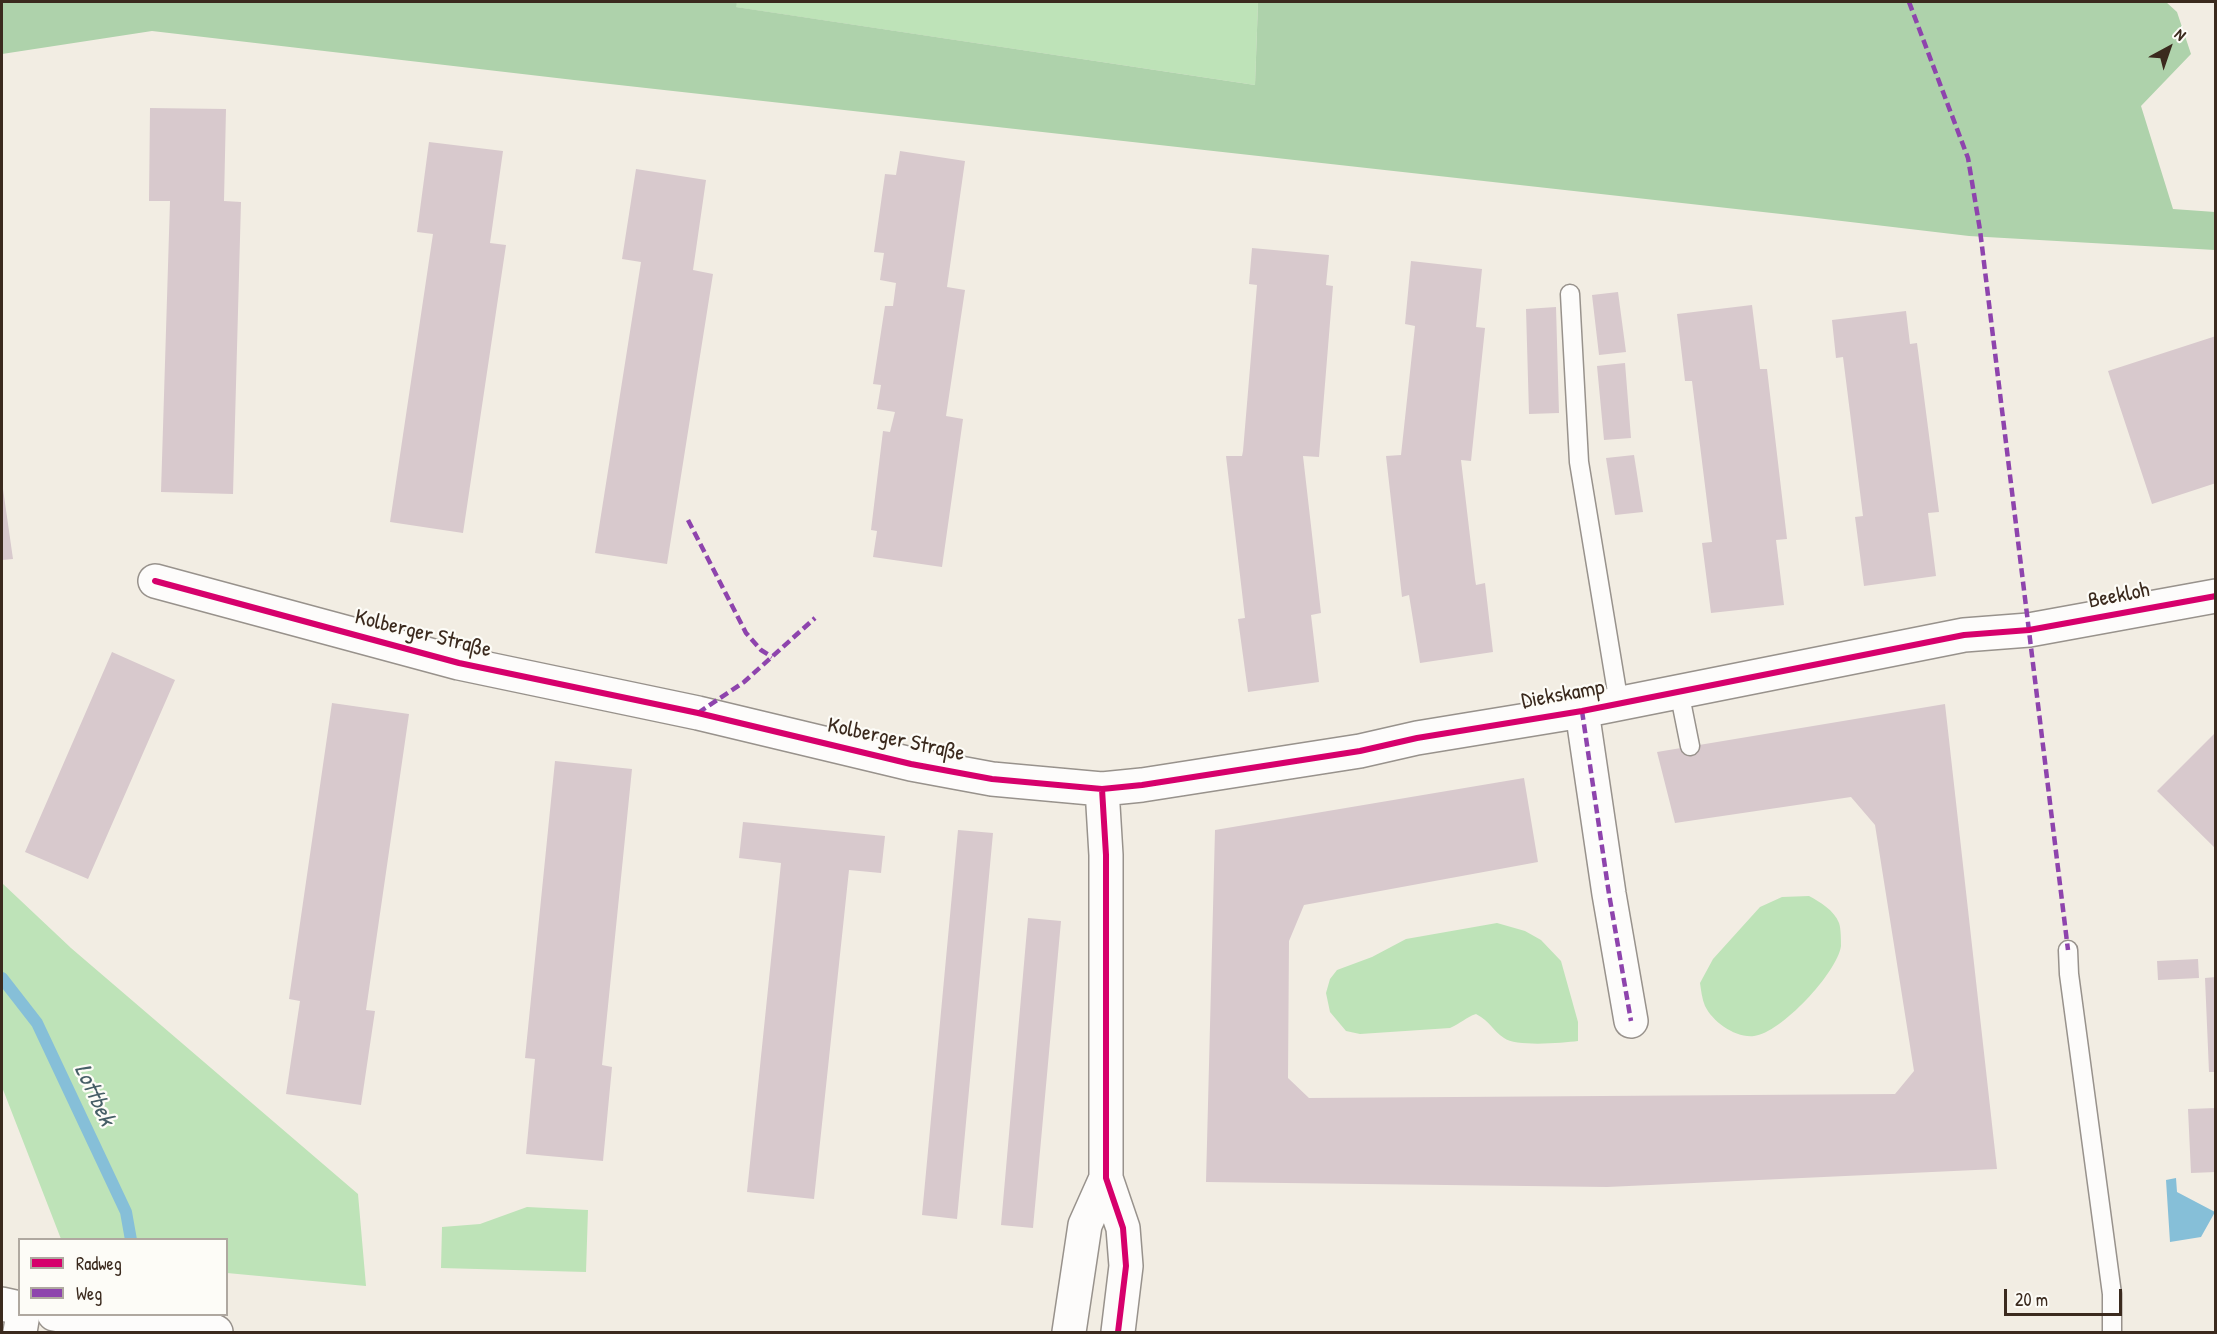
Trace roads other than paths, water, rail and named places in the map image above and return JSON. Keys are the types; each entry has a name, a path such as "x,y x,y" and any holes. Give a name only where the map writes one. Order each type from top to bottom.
{"street":[{"name":"Kolberger Straße","path":"154,581 459,663 698,713 911,764 992,779 1102,789"},
{"name":"Beekloh","path":"2029,630 2216,596"},
{"name":"Diekskamp","path":"1102,789 1142,785 1360,751 1418,738 1619,704 1964,635 2029,630"},
{"name":"Diekskamp","path":"1582,711 1609,894 1631,1020"},
{"path":"1102,789 1106,855 1106,1178 1123,1228 1126,1266 1118,1332"},
{"path":"1069,1332 1085,1225 1106,1178"},
{"path":"2,1304 18,1308"},
{"path":"20,1332 23,1316"},
{"path":"66,1316 116,1324 216,1332"}],"lane":[{"path":"1570,294 1579,462 1619,704"},
{"path":"1679,691 1690,746"},
{"path":"2068,950 2069,974 2112,1294 2112,1332"}],"water":[{"path":"2176,1178 2177,1192 2215,1212 2201,1237 2170,1242 2166,1180"}],"waterway":[{"name":"Lottbek","path":"2,978 37,1023 126,1212 131,1238"}]}
